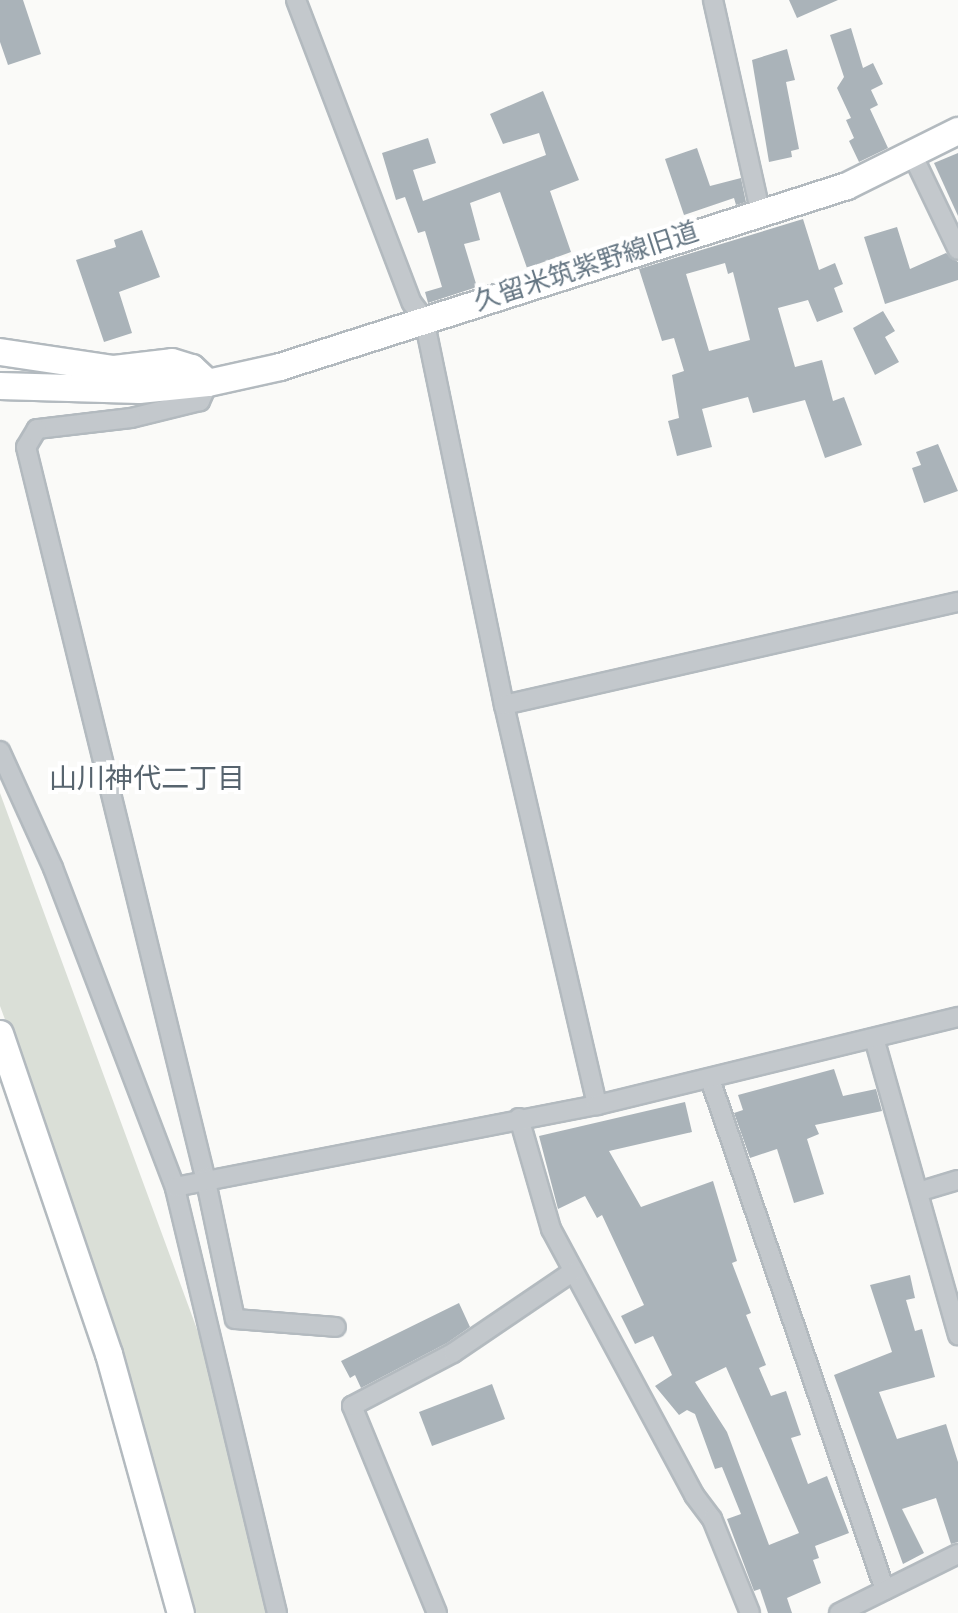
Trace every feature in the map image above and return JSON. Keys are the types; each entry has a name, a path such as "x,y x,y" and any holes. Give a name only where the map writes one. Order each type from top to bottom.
{"street":[{"path":"296,0 412,303 424,319 504,705 597,1105"},
{"path":"713,0 760,210"},
{"name":"久留米筑紫野線旧道","path":"0,386 139,390 208,383 280,367 760,210 847,186 913,156 958,131"},
{"path":"913,156 958,250"},
{"path":"0,352 114,369 172,362 192,368 208,383 200,401 131,418 37,429 26,447 205,1177 235,1319 336,1327"},
{"path":"504,705 958,602"},
{"path":"0,751 53,868 175,1187 277,1613"},
{"path":"175,1187 205,1177 597,1105 958,1017"},
{"path":"0,1034 109,1354 181,1613"},
{"path":"874,1038 958,1335"},
{"path":"710,1079 885,1590"},
{"path":"519,1118 551,1229 694,1495 712,1519 750,1613"},
{"path":"918,1192 958,1180"},
{"path":"437,1613 352,1406 453,1353 572,1272"},
{"path":"839,1613 958,1554"}],"shaded area":[{"path":"0,793 205,1351 270,1613 191,1613 154,1465 66,1184 0,1006"}],"building":[{"path":"0,0 23,0 41,54 8,65 0,42"},
{"path":"789,0 838,0 797,18"},
{"path":"851,28 863,68 873,63 883,84 871,90 878,105 870,109 888,148 859,162 849,141 854,138 846,120 851,118 837,88 844,77 830,35"},
{"path":"787,49 795,80 786,82 799,149 791,151 792,157 769,162 752,60"},
{"path":"543,91 579,180 550,191 571,252 527,268 500,192 470,203 480,240 464,244 477,287 428,303 425,292 442,287 425,231 418,233 405,197 396,200 382,153 428,138 436,163 413,170 423,201 546,155 539,133 503,144 490,114"},
{"path":"697,148 710,186 741,178 746,202 736,205 734,198 684,215 665,159"},
{"path":"958,153 958,216 934,163"},
{"path":"803,219 819,270 835,263 843,284 834,288 843,312 817,322 808,300 778,308 795,367 822,360 833,401 844,397 862,445 825,458 805,400 753,413 748,397 702,409 712,447 677,456 668,421 679,418 672,375 684,371 674,338 662,341 639,269","holes":["725,263 728,274 733,272 750,340 709,351 686,274"]},
{"path":"897,227 910,269 946,253 958,262 958,280 885,304 864,237"},
{"path":"142,230 160,277 119,292 132,333 104,342 76,260 116,247 114,240"},
{"path":"883,311 895,331 885,337 899,362 875,375 853,328"},
{"path":"938,444 958,491 924,503 912,468 921,465 916,452"},
{"path":"834,1069 843,1096 876,1089 882,1111 815,1125 819,1134 807,1139 824,1194 794,1203 777,1149 750,1158 734,1113 743,1110 738,1095"},
{"path":"685,1102 692,1132 609,1151 641,1207 713,1181 737,1261 732,1263 751,1313 746,1315 766,1365 759,1368 771,1396 786,1391 801,1435 791,1438 808,1484 827,1476 849,1533 815,1546 819,1558 813,1560 821,1583 787,1598 792,1613 768,1613 760,1589 754,1591 727,1519 741,1514 722,1467 715,1469 695,1414 687,1410 679,1415 655,1386 672,1375 653,1336 635,1344 621,1316 644,1305 602,1215 597,1218 585,1196 558,1209 539,1136","holes":["726,1367 799,1533 769,1545 727,1432 695,1382"]},
{"path":"910,1275 915,1298 906,1300 915,1331 922,1329 935,1377 879,1392 897,1439 946,1424 958,1462 958,1542 951,1544 936,1498 902,1509 924,1553 903,1564 834,1375 892,1352 870,1285"},
{"path":"459,1303 470,1327 447,1343 361,1388 355,1375 350,1378 341,1361"},
{"path":"492,1384 505,1419 432,1446 419,1412"}],"district":[{"name":"山川神代二丁目","path":"147,778"}]}
